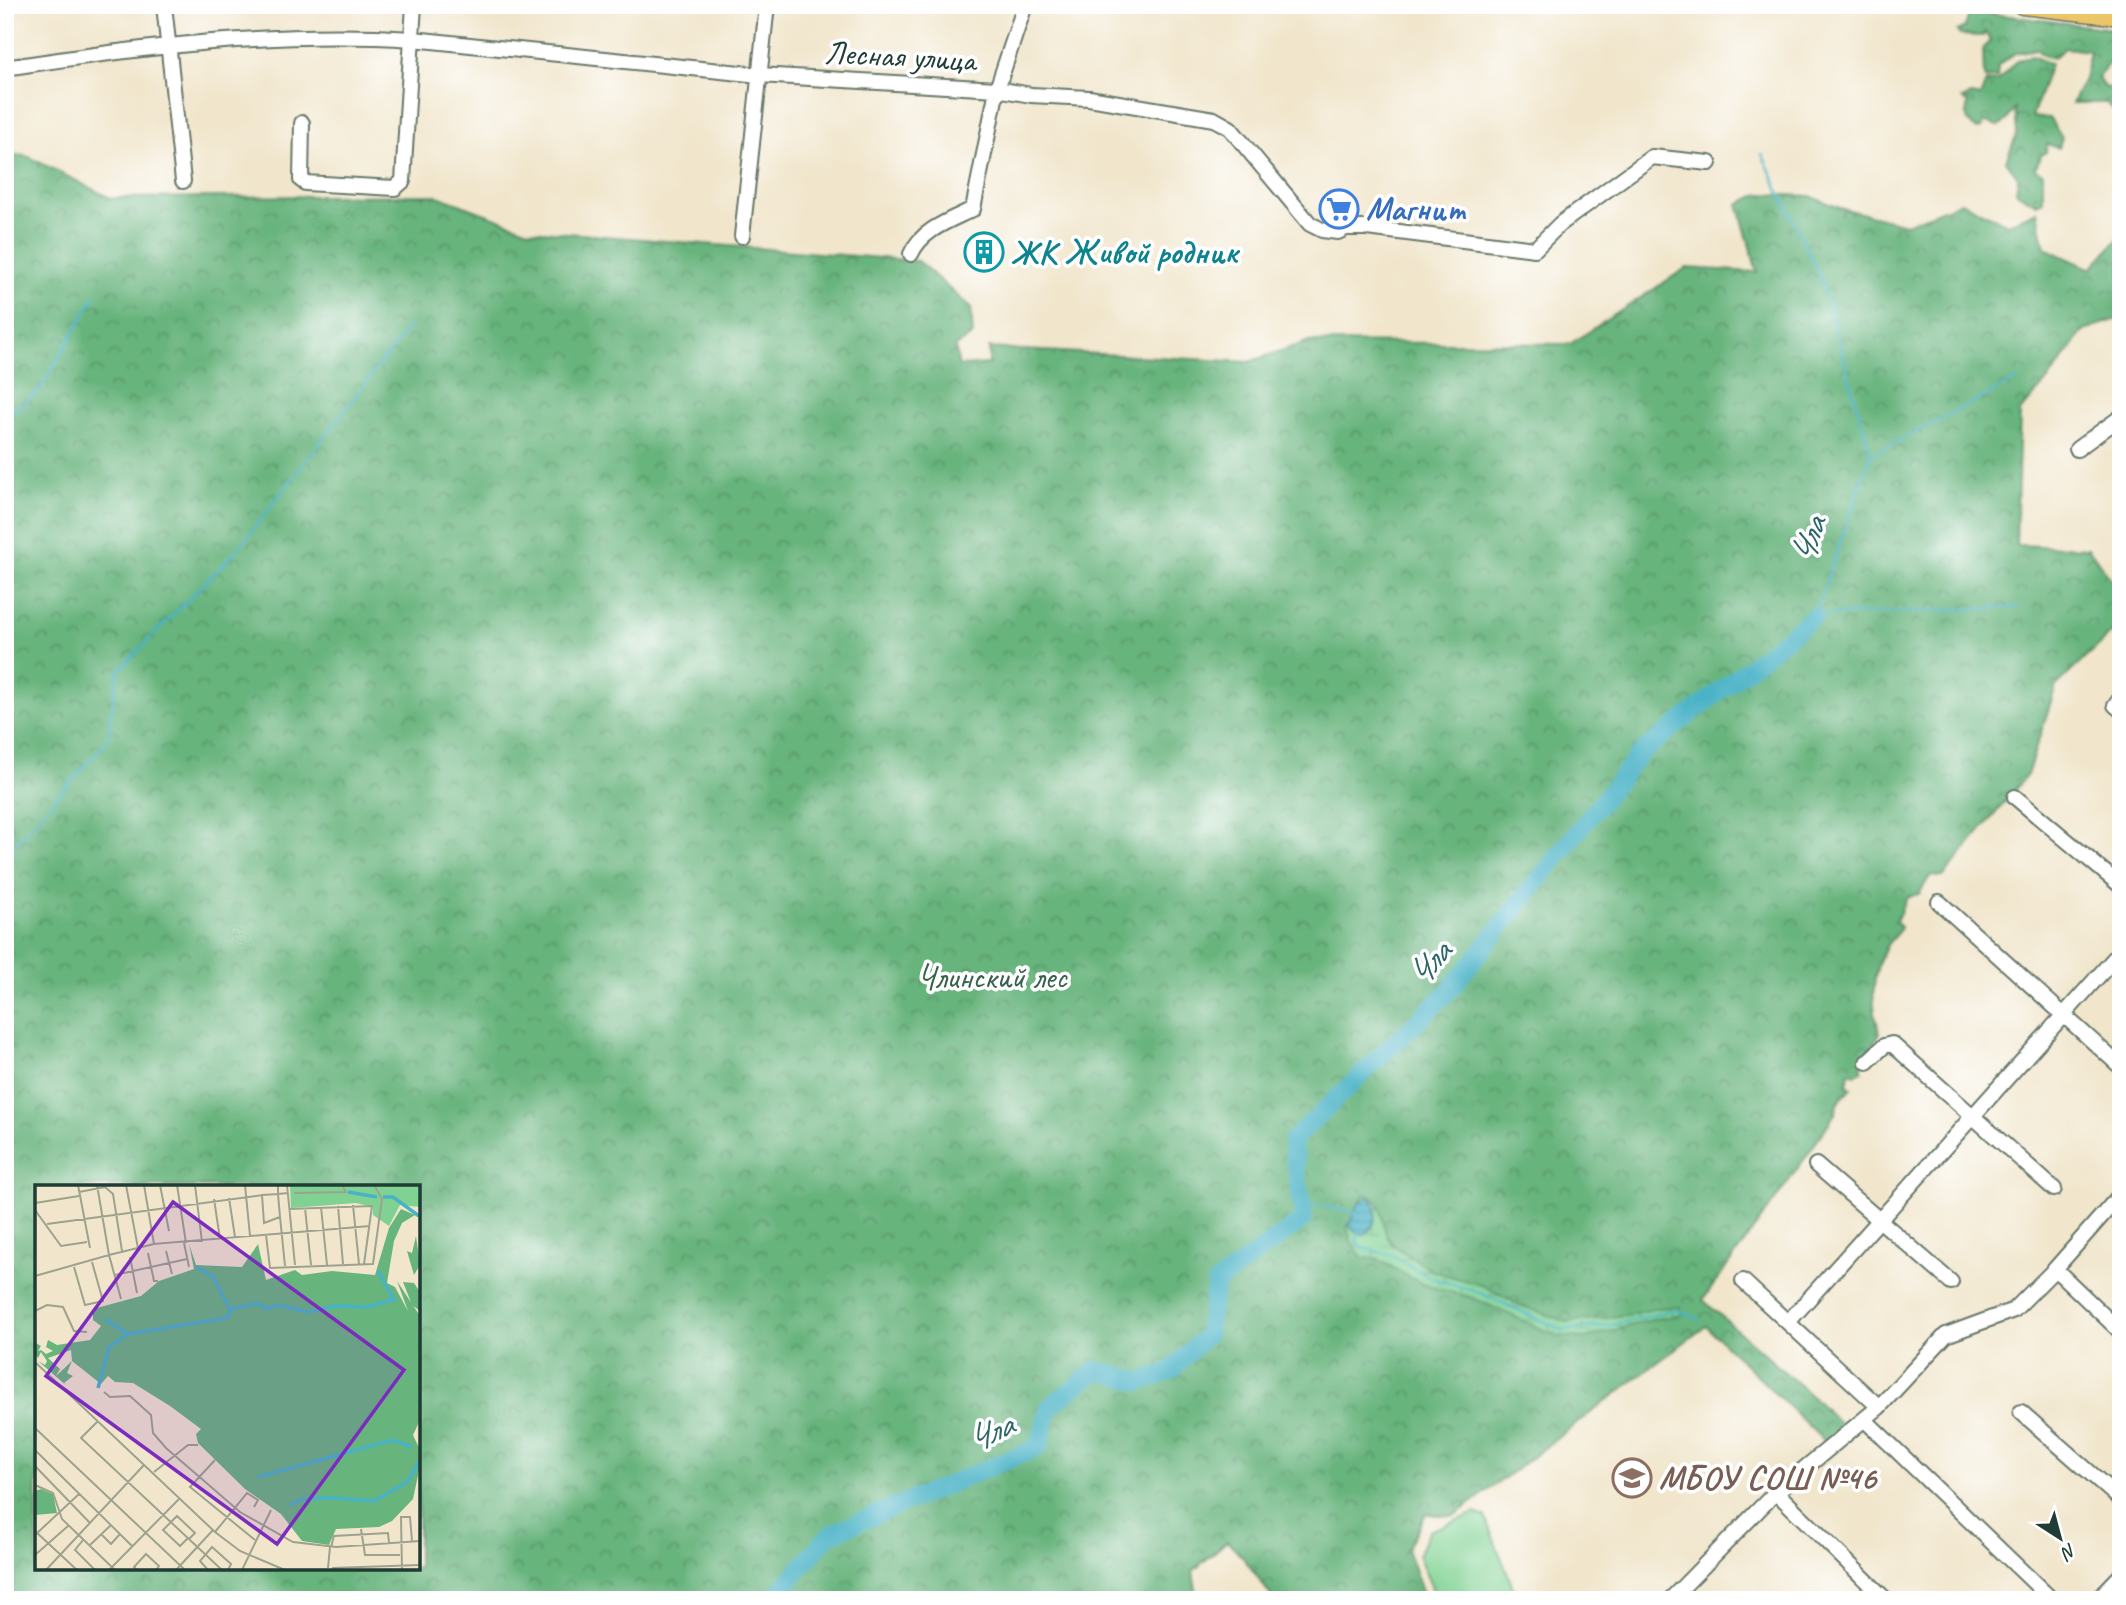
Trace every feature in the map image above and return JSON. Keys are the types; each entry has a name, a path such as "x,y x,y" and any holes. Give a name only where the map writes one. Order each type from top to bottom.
{"main road":[{"path":"2022,5 2121,16"}],"street":[{"path":"164,5 183,181"},
{"path":"302,123 301,180 305,183 395,188 403,181 414,5"},
{"path":"742,236 767,5"},
{"path":"911,254 916,243 931,230 973,209 998,89 1025,5"},
{"name":"Лесная улица","path":"5,68 169,44 362,36 759,75 998,89 1031,95 1089,98 1214,119 1230,128 1299,213 1310,224 1322,230 1338,232 1346,228 1367,228 1535,249 1560,224 1652,157 1709,163"},
{"path":"2077,449 2121,417"},
{"path":"2015,797 2121,886"},
{"path":"1939,902 2121,1067"},
{"path":"1789,1321 2121,951"},
{"path":"1867,1062 1884,1046 1892,1044 2054,1189"},
{"path":"1816,1165 1951,1282"},
{"path":"1670,1600 1776,1492 1879,1407 1946,1335 2014,1310 2055,1269 2121,1194"},
{"path":"2055,1269 2121,1332"},
{"path":"1744,1281 1879,1407"},
{"path":"2021,1412 2121,1500"},
{"path":"1865,1420 2052,1600"},
{"path":"1776,1492 1886,1600"},
{"path":"2096,1600 2121,1575"},
{"path":"1682,1588 1694,1600"}],"green space":[{"path":"1970,11 2121,30 2121,60 2113,57 2098,78 2104,87 2121,90 2121,123 2119,116 2106,103 2072,103 2084,79 2090,51 2065,48 2053,58 2036,49 2015,53 1998,66 1997,78 1984,78 1983,48 1990,41 1985,32 1983,36 1960,35 1957,31 1965,27"},
{"path":"2032,56 2050,64 2032,117 2049,118 2062,138 2059,148 2047,144 2046,152 2040,155 2036,169 2043,173 2043,200 2037,204 2016,192 2018,177 2006,161 2017,134 2015,108 1999,126 1984,122 1982,128 1976,129 1968,121 1968,103 1962,99 1971,95 1980,97 1986,82 1998,81 2017,60"},
{"name":"Члинский лес","path":"5,153 29,157 110,198 435,195 529,230 918,261 971,308 973,335 955,347 959,366 989,364 989,348 1249,362 1307,342 1570,344 1686,268 1757,272 1738,204 1760,194 1810,196 1840,208 1906,224 1961,202 2008,224 2037,211 2045,248 2091,269 2121,232 2121,318 2084,330 2053,374 2020,412 2016,545 2088,548 2121,593 2121,624 2056,686 2027,775 1943,877 1930,876 1919,894 1907,897 1896,921 1901,927 1887,945 1875,977 1874,1000 1880,1033 1862,1062 1862,1071 1856,1074 1849,1072 1847,1085 1851,1088 1837,1104 1836,1112 1703,1300 1842,1426 1826,1443 1706,1326 1454,1516 1426,1514 1407,1549 1425,1600 1274,1600 1245,1560 1227,1541 1193,1571 1197,1596 1194,1600 5,1600"},
{"path":"1364,1194 1377,1202 1392,1244 1433,1271 1484,1286 1522,1306 1567,1322 1627,1315 1657,1308 1680,1307 1682,1315 1655,1319 1585,1338 1557,1336 1473,1298 1424,1285 1377,1259 1363,1258 1352,1243 1347,1228"},
{"path":"1475,1513 1485,1517 1518,1600 1437,1600 1418,1555 1429,1531"}],"water":[{"path":"1370,1197 1376,1211 1372,1227 1365,1235 1349,1226 1359,1204"}],"waterway":[{"name":"Чла","path":"1762,154 1821,279 1871,455 1814,616 2018,607"},
{"path":"5,418 40,390 95,296"},
{"path":"5,855 107,741 118,671 239,548 411,324"},
{"path":"1872,455 2018,379"},
{"name":"Чла","path":"772,1600 830,1534 1039,1447 1049,1407 1097,1370 1140,1382 1171,1371 1207,1334 1216,1283 1304,1219 1292,1141 1448,992 1640,754 1814,616"},
{"path":"1302,1204 1355,1213"},
{"path":"1358,1230 1357,1241 1362,1248 1392,1255 1429,1277 1480,1293 1563,1330 1613,1325 1670,1311 1679,1311 1699,1319"}],"place":[{"name":"Магнит","path":"1339,209"},
{"name":"ЖК Живой родник","path":"984,252"},
{"name":"МБОУ СОШ №46","path":"1632,1478"}]}
